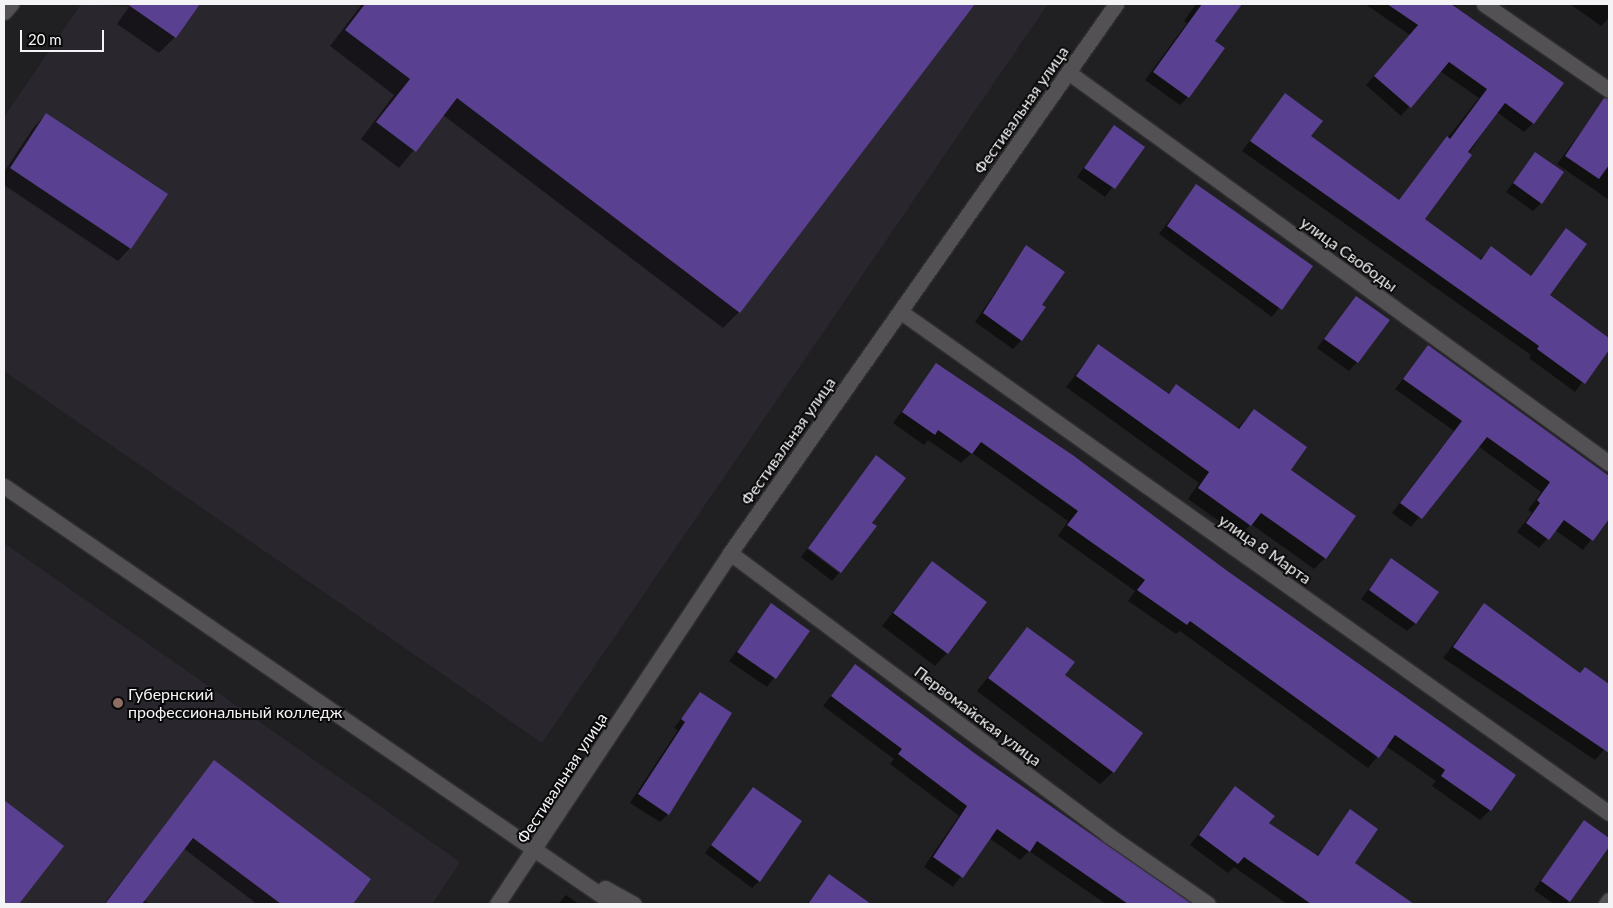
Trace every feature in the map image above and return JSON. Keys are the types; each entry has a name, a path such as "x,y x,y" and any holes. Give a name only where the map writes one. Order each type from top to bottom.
{"street":[{"path":"4,12 11,4"},
{"name":"Фестивальная улица","path":"497,904 537,849 730,553 1116,4"},
{"path":"1484,4 1609,90"},
{"name":"улица Свободы","path":"1068,72 1609,463"},
{"name":"улица 8 Марта","path":"901,312 1609,813"},
{"path":"4,486 537,849 614,904"},
{"name":"Первомайская улица","path":"730,553 1108,835 1208,904"},
{"path":"537,849 634,904"},
{"path":"1606,904 1609,900"}],"shaded area":[{"path":"81,4 132,7 134,4 1048,4 542,743 4,371 4,117"},
{"name":"Губернский профессиональный колледж","path":"4,543 460,862 432,904 4,904"}],"building":[{"path":"127,4 200,4 176,38"},
{"path":"365,4 975,4 740,313 457,98 416,152 376,122 410,79 345,30"},
{"path":"1202,4 1242,4 1215,41 1225,48 1189,98 1153,72"},
{"path":"1387,4 1451,4 1564,83 1534,124 1505,103 1468,152 1472,155 1425,219 1481,260 1491,246 1531,276 1566,228 1587,244 1550,295 1609,338 1609,350 1585,384 1537,349 1539,346 1250,141 1285,93 1323,121 1311,136 1399,200 1447,136 1450,139 1487,89 1449,62 1411,108 1374,76 1418,25"},
{"path":"1604,98 1609,99 1609,165 1599,179 1565,156"},
{"path":"46,113 168,194 131,249 10,168"},
{"path":"1114,125 1145,147 1115,189 1084,168"},
{"path":"1535,152 1564,172 1542,204 1513,183"},
{"path":"1196,184 1313,266 1282,310 1167,226"},
{"path":"1026,245 1065,272 1042,305 1046,307 1022,341 983,313"},
{"path":"1356,296 1390,320 1358,363 1324,339"},
{"path":"1098,344 1169,394 1176,384 1239,429 1254,409 1307,447 1291,470 1356,516 1326,559 1261,513 1251,526 1198,488 1209,472 1076,376"},
{"path":"1428,345 1609,476 1609,519 1593,541 1564,520 1549,540 1526,523 1540,503 1537,500 1550,482 1487,437 1422,519 1400,503 1462,421 1403,379"},
{"path":"936,363 1074,456 1226,570 1516,775 1491,811 1441,776 1445,770 1395,735 1379,758 1190,621 1187,625 1137,590 1145,580 1067,525 1078,511 981,442 972,454 938,430 935,435 902,412"},
{"path":"876,455 906,478 872,523 877,526 841,573 808,548"},
{"path":"1391,558 1439,592 1416,624 1369,590"},
{"path":"932,561 987,602 948,654 893,613"},
{"path":"771,603 810,631 776,679 737,652"},
{"path":"1484,603 1580,673 1585,667 1609,684 1609,753 1453,647"},
{"path":"1027,627 1075,662 1065,675 1143,733 1114,773 988,678"},
{"path":"855,664 977,755 1192,904 1128,904 1037,841 1030,852 997,829 963,878 933,857 967,806 898,754 902,749 831,696"},
{"path":"700,692 732,713 669,815 638,794 685,722 681,719"},
{"path":"214,760 371,879 353,904 281,904 193,838 142,904 105,904"},
{"path":"1235,786 1275,816 1269,823 1318,856 1350,809 1378,829 1355,863 1414,904 1311,904 1244,857 1238,864 1199,835"},
{"path":"753,787 802,821 760,882 711,845"},
{"path":"4,800 64,846 19,904 4,904"},
{"path":"1584,820 1609,838 1609,847 1570,902 1541,881"},
{"path":"829,874 871,904 808,904"}],"place":[{"name":"Губернский профессиональный колледж","path":"118,703"}]}
